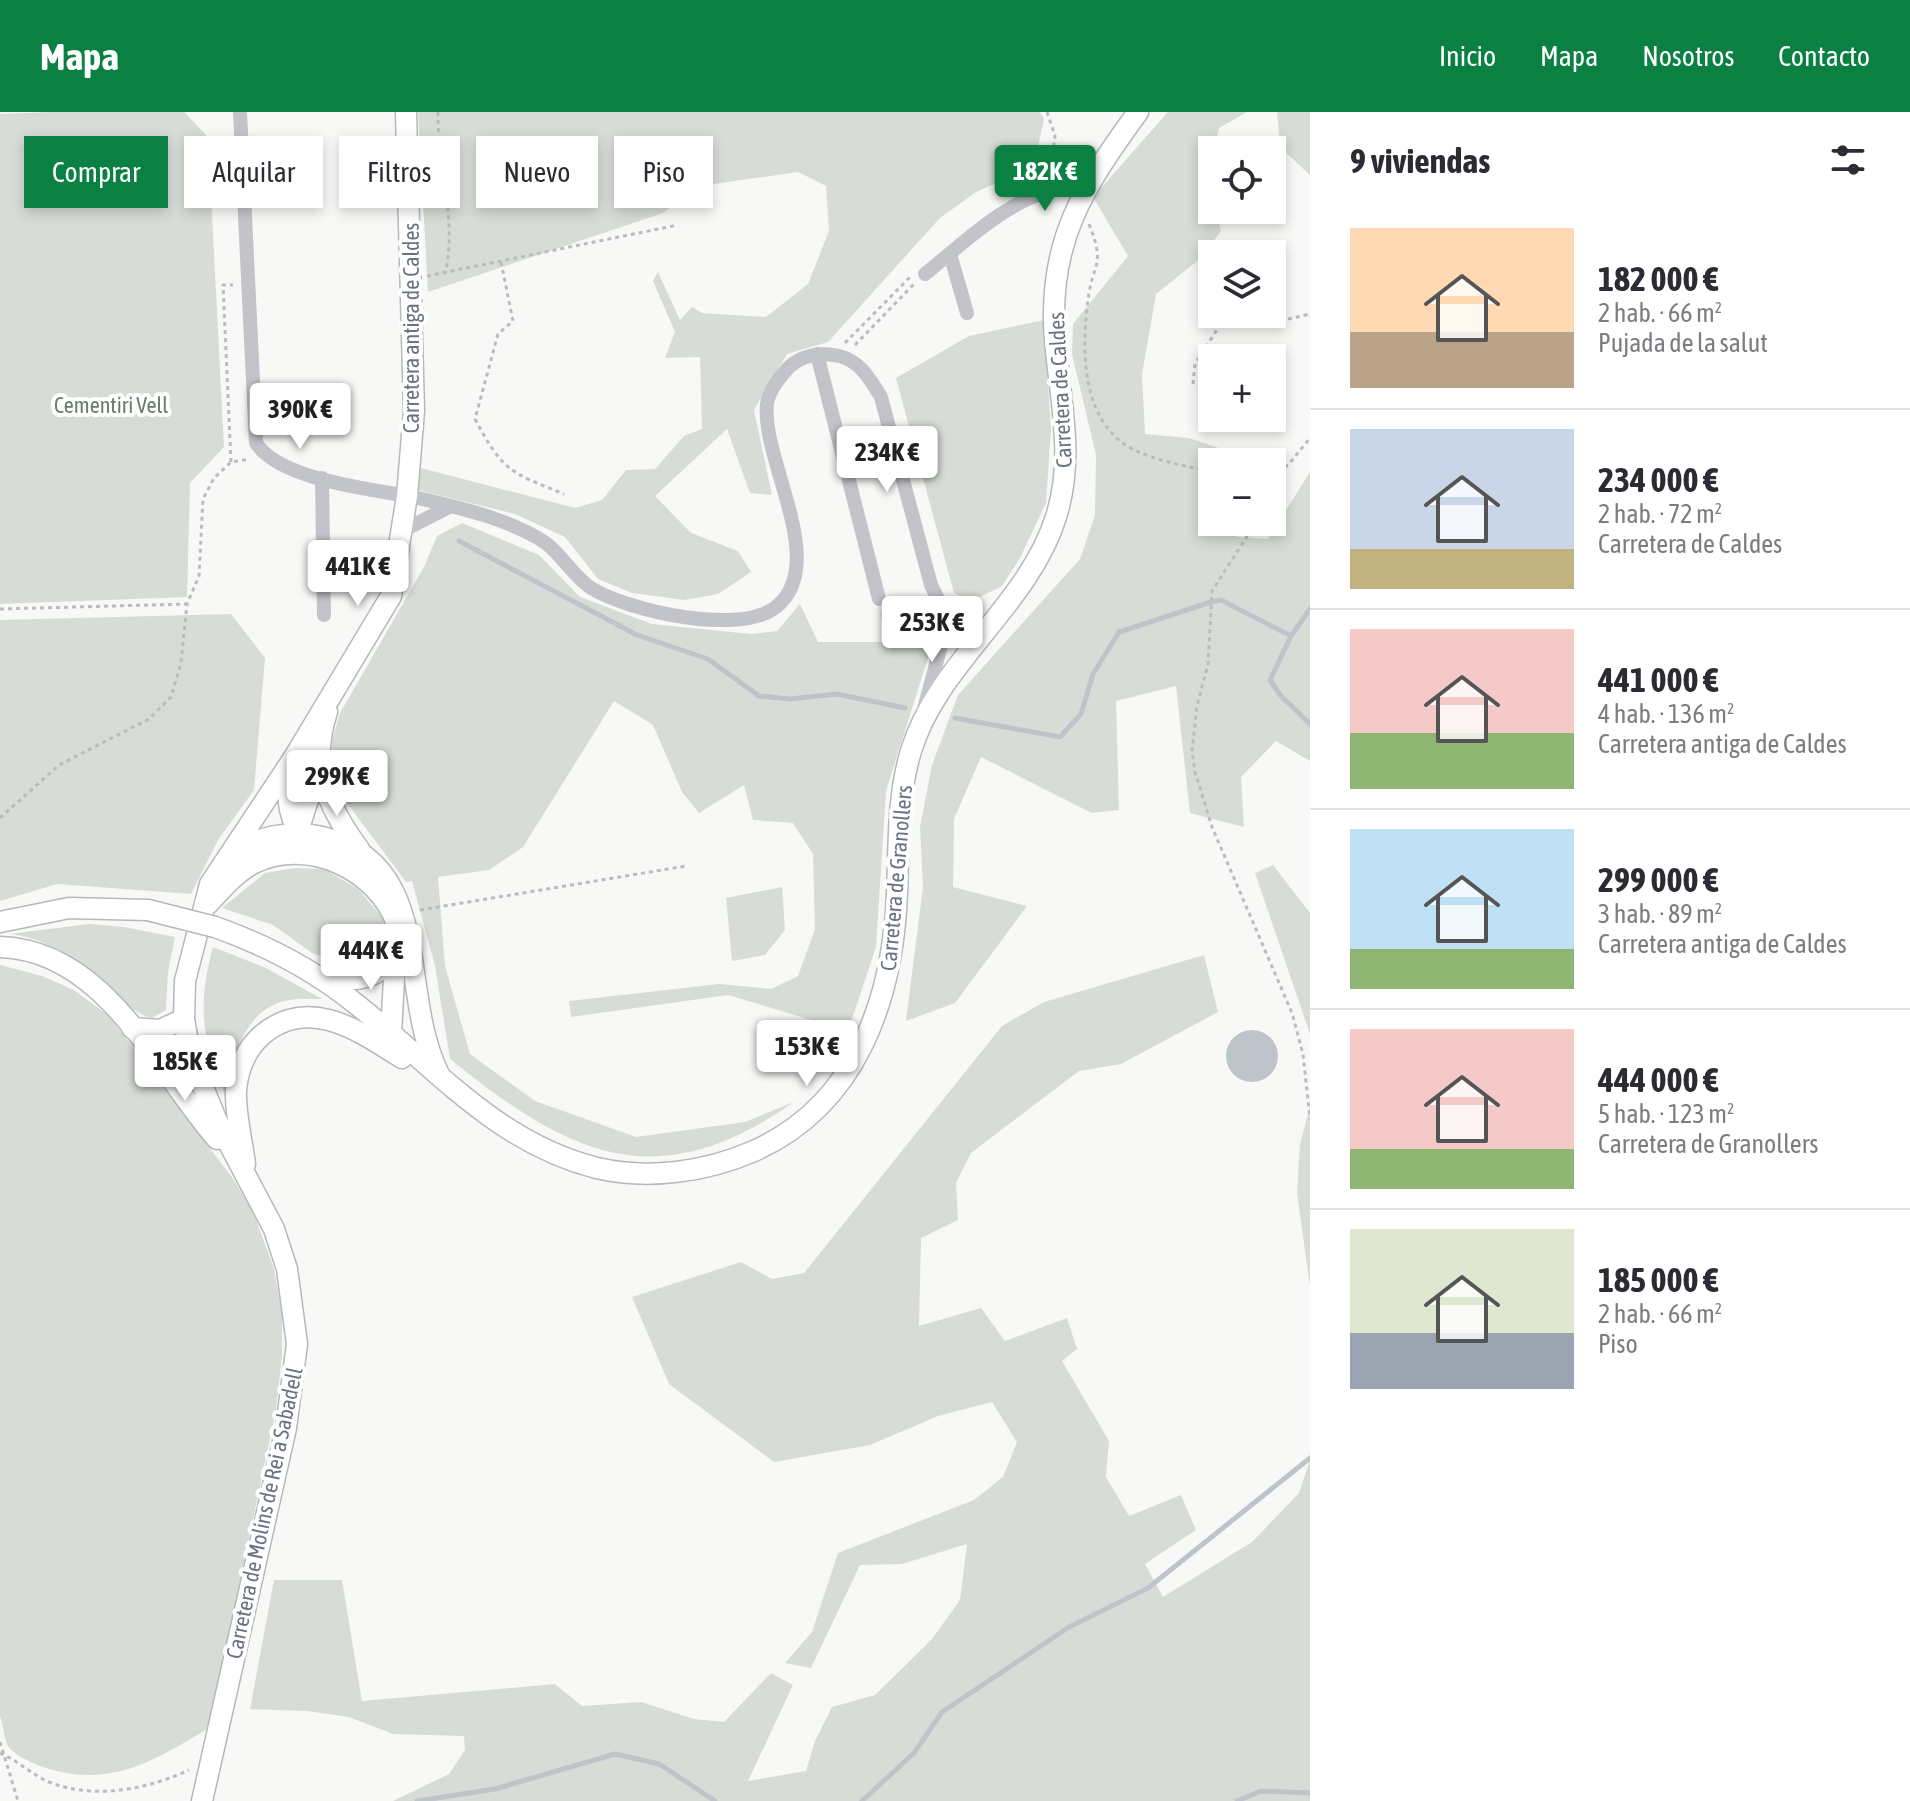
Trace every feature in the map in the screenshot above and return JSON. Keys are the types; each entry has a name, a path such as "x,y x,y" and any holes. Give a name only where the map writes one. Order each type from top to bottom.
{"main road":[{"name":"Carretera antiga de Caldes","path":"234,864 391,596 407,496 414,411 406,112"},
{"name":"Carretera de Caldes","path":"985,630 1039,555 1060,504 1067,454 1054,312 1060,259 1074,210 1085,187 1134,118"},
{"name":"Carretera de Granollers","path":"0,922 83,907 148,910 215,927 273,951 320,978 391,1034 444,1083 500,1125 530,1142 571,1159 621,1173 684,1171 723,1163 764,1146 803,1121 824,1102 855,1063 879,1009 896,924 902,793 921,726 946,682 985,630"},
{"path":"234,864 285,845 299,834 318,769 324,721 333,693"},
{"path":"295,756 287,793 299,834 310,843 338,853 366,880 395,916 397,953 391,1034"},
{"path":"318,769 334,812 361,852 379,869 404,913 423,1029 444,1083"},
{"path":"299,834 327,838 361,852"},
{"path":"234,864 279,855 310,854 348,867 366,880"},
{"name":"Carretera de Molins de Rei a Sabadell","path":"202,1801 286,1428 296,1355 294,1305 281,1248 194,1068 184,1019 186,971 202,910 234,864"},
{"path":"0,947 22,949 68,968 102,995 132,1028 205,1125 245,1172"},
{"path":"320,978 363,980 385,969 397,953"},
{"path":"245,1172 236,1099 238,1078 248,1051 272,1027 305,1017 341,1022 444,1083"},
{"path":"132,1028 160,1030 184,1019"}],"street":[{"path":"240,112 256,443 265,456 277,464 322,478 451,506 514,526 542,540 588,586 611,598 663,613 720,620 754,619 775,608 787,596 796,573 797,549 769,430 767,403 780,377 795,362 817,354 843,358 868,376 881,397 931,585 944,617 945,631 921,726"},
{"path":"925,274 999,217 1050,190 1067,185 1085,187"},
{"path":"950,254 967,313"},
{"path":"817,354 879,599"},
{"path":"322,478 324,615"},
{"path":"402,531 451,506"},
{"path":"888,615 944,617 961,625 985,630"}],"path":[{"path":"438,112 438,151 451,231 445,275 595,240 678,225"},
{"path":"1047,112 1055,136 1054,157 1048,172 1051,180"},
{"path":"1074,210 1088,221 1101,255 1088,297 1085,371 1104,421 1119,439 1132,447 1198,468"},
{"path":"501,262 513,321 498,334 475,419 498,462 529,480 564,494"},
{"path":"843,358 925,274"},
{"path":"223,285 231,462"},
{"path":"1286,320 1310,314"},
{"path":"1193,384 1195,364 1218,328"},
{"path":"1286,466 1310,438"},
{"path":"0,818 59,765 149,719 171,697 181,663 187,604 199,576 203,499 214,478 231,462 265,456"},
{"path":"1247,536 1212,591 1209,655 1197,706 1192,751 1195,772 1212,827 1292,1013 1303,1054 1310,1119"},
{"path":"0,609 187,604"},
{"path":"404,913 686,866"},
{"path":"0,1742 18,1801"},
{"path":"2,1753 53,1783 115,1791 159,1782 213,1755"}],"green space":[{"name":"Cementiri Vell","path":"184,112 207,136 184,136 184,208 212,208 224,447 190,483 187,597 0,604 0,114"},
{"path":"418,112 1040,112 1044,119 1038,147 1013,176 976,192 940,218 828,342 787,354 754,410 772,495 750,493 727,429 655,496 691,533 738,551 751,572 718,594 685,600 632,593 598,579 565,537 515,514 418,490 417,467 575,508 602,500 626,470 655,469 684,436 702,429 700,357 665,358 675,332 653,281 658,272 680,320 692,307 702,313 766,317 808,284 829,231 826,186 798,172 713,184 713,136 614,136 614,208 670,208 663,213 428,292 423,208 460,208 460,136 419,136"},
{"path":"1168,112 1247,112 1219,128 1217,136 1198,136 1198,224 1219,224 1221,231 1214,240 1198,240 1198,260 1156,294 1142,374 1145,434 1189,438 1218,448 1198,448 1198,536 1268,539 1270,536 1286,536 1286,510 1310,472 1310,761 1276,741 1241,777 1244,827 1190,813 1176,686 1116,701 1119,810 1092,813 981,757 954,819 953,887 1027,906 955,1003 906,1021 923,887 920,827 932,765 958,695 1080,559 1095,515 1096,455 1072,354 1073,324 1128,256 1093,197"},
{"path":"1277,112 1310,112 1310,175 1286,153 1286,136 1279,136"},
{"path":"1044,320 1051,429 1046,503 1020,558 1002,586 972,601 954,593 896,378 969,336"},
{"path":"462,523 539,555 580,597 652,624 751,634 777,631 800,604 818,642 933,642 886,791 876,947 848,1031 728,995 571,1017 569,1001 719,984 771,989 798,976 815,929 813,854 793,823 753,820 744,785 699,813 682,792 653,725 614,701 523,847 489,870 438,877 445,966 470,1054 535,1101 636,1137 745,1122 794,1102 744,1132 699,1150 656,1156 615,1153 575,1140 535,1120 450,1059 435,966 412,881 406,882 344,799 333,765 332,740 340,713 424,567 437,536"},
{"path":"231,614 265,658 254,790 218,840 191,894 57,884 0,901 0,620"},
{"path":"1273,865 1310,913 1310,1034 1255,873"},
{"path":"295,868 324,869 358,889 382,917 386,932 383,949 358,965 343,964 312,953 273,925 222,908 265,873"},
{"path":"782,887 785,930 765,955 732,961 726,898"},
{"path":"89,924 175,937 168,972 166,1010 152,1018 145,1016 131,1008 103,981 71,957 47,944 9,934"},
{"path":"213,947 266,968 322,999 290,1000 274,1004 261,1013 242,1038 236,1053 227,1099 212,1060 205,1024 205,989"},
{"path":"1204,955 1218,1012 1121,1064 1079,1071 971,1153 956,1183 958,1220 921,1238 919,1326 981,1308 1005,1341 1067,1318 1077,1349 1062,1361 1109,1441 1106,1477 1129,1516 1181,1495 1196,1530 1145,1564 1163,1597 1252,1542 1299,1493 1310,1460 1310,1801 393,1801 449,1774 465,1750 464,1736 393,1734 349,1717 307,1711 250,1709 274,1580 342,1580 362,1701 555,1684 582,1706 641,1702 694,1719 724,1722 771,1673 793,1685 748,1781 806,1771 815,1741 832,1707 875,1695 932,1639 960,1600 967,1544 902,1564 860,1565 811,1668 785,1663 812,1632 838,1553 974,1500 1003,1477 1017,1442 992,1402 938,1416 870,1445 774,1462 669,1384 632,1297 741,1262 772,1279 804,1273 1002,1026 1044,1002"},
{"path":"0,965 42,976 74,990 109,1016 234,1180 254,1214 274,1269 282,1313 282,1356 276,1410 209,1728 148,1761 108,1773 64,1773 22,1758 8,1746 0,1716"},
{"path":"1310,1107 1310,1286 1297,1193 1300,1144"}],"shaded area":[{"path":"1252,1030 1271,1037 1278,1056 1271,1075 1252,1082 1233,1075 1226,1056 1233,1037"}],"waterway":[{"path":"459,541 637,635 708,659 759,696 790,699 837,694 905,708"},
{"path":"955,718 1060,737 1081,714 1093,674 1119,632 1211,602 1221,600 1291,636"},
{"path":"1310,609 1291,636 1270,680 1280,695 1310,724"},
{"path":"862,1801 914,1753 942,1712 1069,1627 1148,1588 1310,1458"},
{"path":"417,1801 495,1789 615,1754 659,1764 715,1801"},
{"path":"1237,1801 1261,1791 1310,1793"}]}
